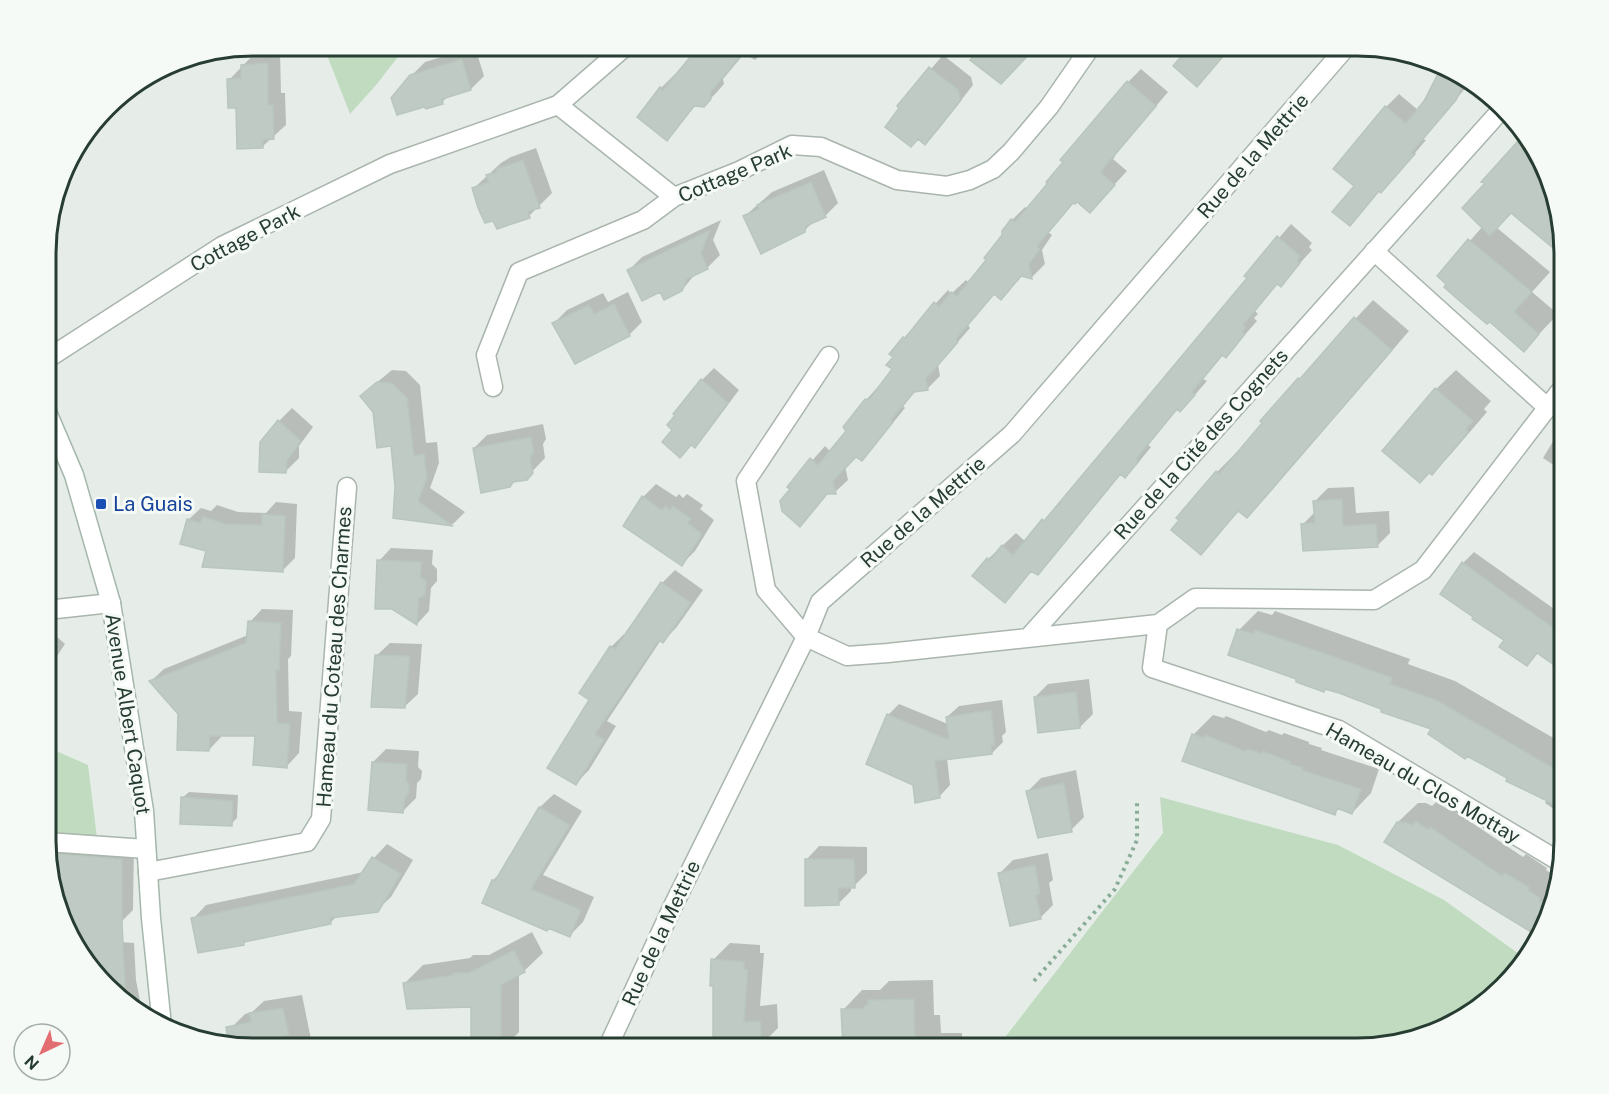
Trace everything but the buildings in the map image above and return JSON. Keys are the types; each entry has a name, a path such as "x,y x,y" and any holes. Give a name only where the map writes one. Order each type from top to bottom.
{"street":[{"name":"Cottage Park","path":"56,353 222,246 390,164 558,105 614,56"},
{"name":"Cottage Park","path":"493,387 486,355 519,272 643,220 674,197 739,171 792,146 821,147 897,180 947,186 970,180 993,169 1011,152 1049,107 1084,56"},
{"name":"Rue de la Mettrie","path":"611,1038 672,908 806,637 820,602 1012,434 1338,56"},
{"path":"558,105 674,197"},
{"name":"Rue de la Cité des Cognets","path":"1028,638 1497,114"},
{"path":"1374,251 1547,407"},
{"path":"829,356 746,480 766,590 806,637 847,656 1158,624 1195,598 1374,600 1423,570 1553,400"},
{"name":"Avenue Albert Caquot","path":"56,433 78,486 111,603 144,812 161,1016"},
{"name":"Hameau du Coteau des Charmes","path":"148,872 307,842 321,819 347,487"},
{"path":"56,609 111,603"},
{"name":"Hameau du Clos Mottay","path":"1158,624 1152,668 1339,730 1553,857"},
{"path":"56,843 146,849"}],"path":[{"path":"1034,981 1114,889 1137,840 1137,800"}],"green space":[{"path":"327,56 399,56 377,84 350,114"},
{"path":"56,751 88,765 97,838 56,835"},
{"path":"1160,797 1338,845 1444,900 1518,953 1505,972 1487,990 1455,1012 1432,1024 1383,1037 1005,1038 1163,833"}],"place":[{"name":"La Guais","path":"101,504"}]}
